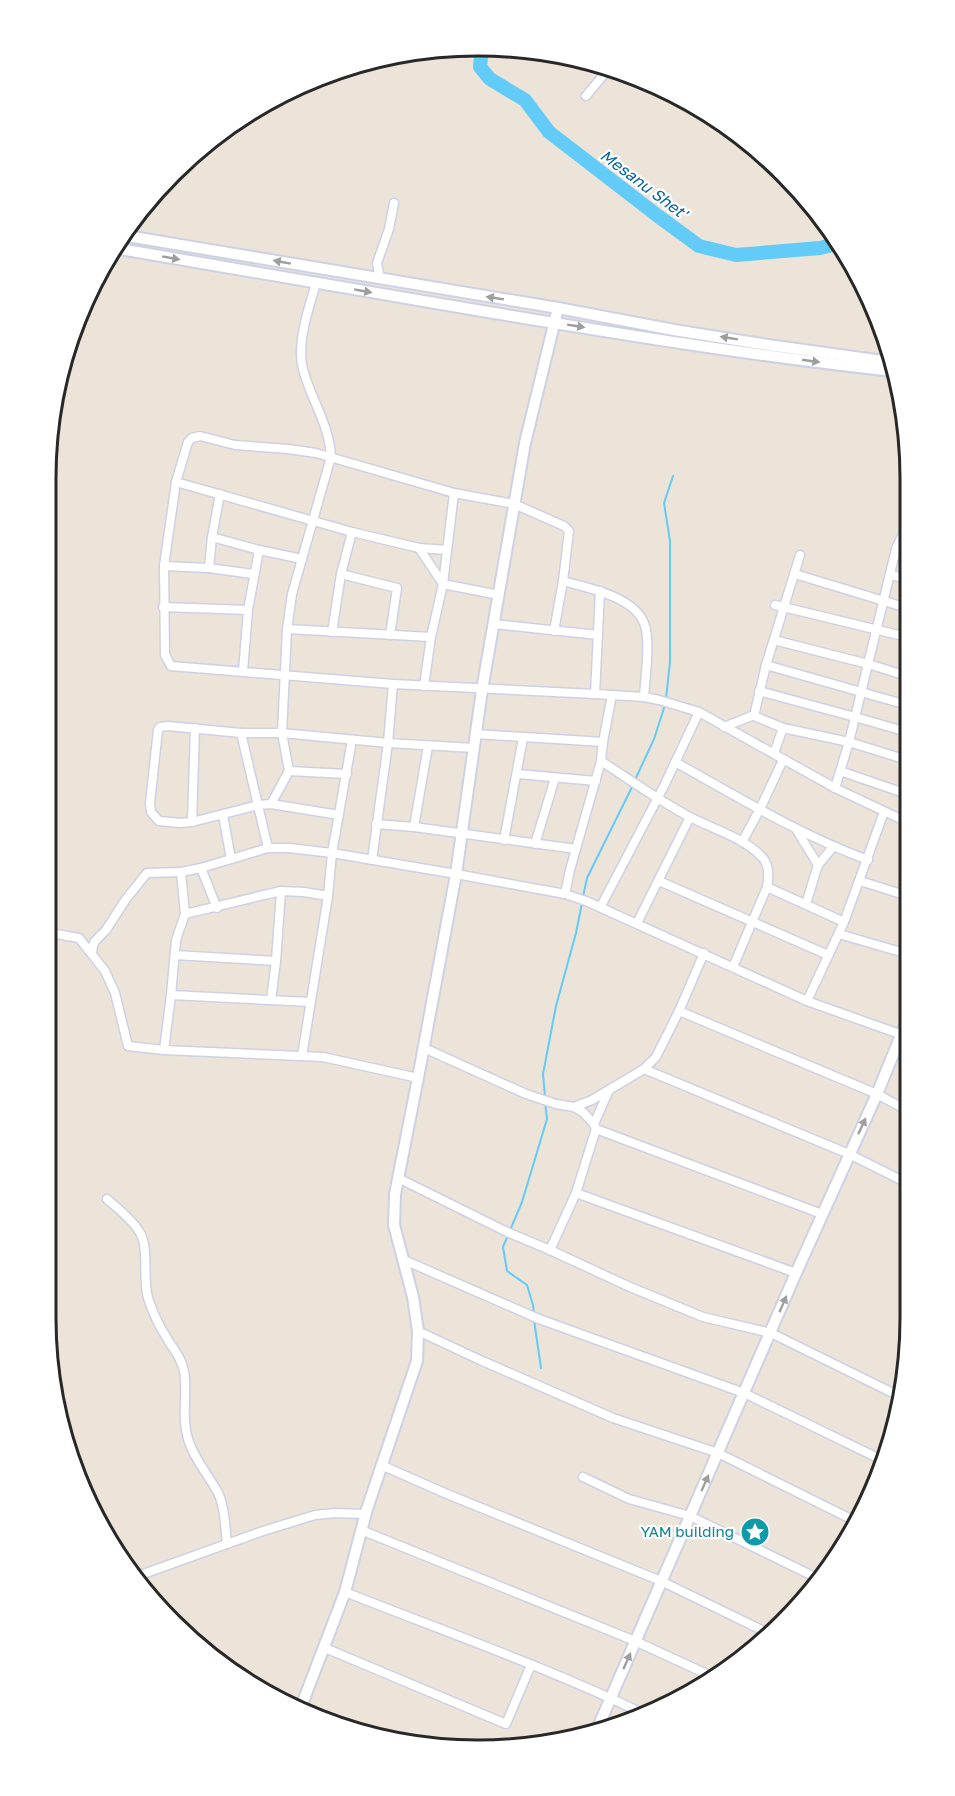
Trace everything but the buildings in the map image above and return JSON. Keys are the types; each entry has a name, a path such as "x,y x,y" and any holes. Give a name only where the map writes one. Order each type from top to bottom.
{"street":[{"path":"585,96 603,75"},
{"path":"380,279 377,263 389,229 394,203"},
{"path":"132,237 558,308 885,370"},
{"path":"123,250 554,323 789,353 883,361"},
{"path":"271,804 289,771 282,734 287,629 292,594 331,457 328,435 302,365 304,326 316,283"},
{"path":"303,1702 345,1592 381,1465 417,1361 418,1331 413,1297 394,1225 395,1194 456,874 482,690 525,443 558,308"},
{"path":"554,631 563,581 568,529 514,504 454,493 331,457 288,449 236,445 200,436 188,442 176,482 164,566 165,656 171,666 393,684 612,695 659,700 699,712 835,788 900,819"},
{"path":"176,482 352,532 419,548 447,550"},
{"path":"424,686 431,637 443,584 454,493"},
{"path":"209,568 220,494"},
{"path":"332,632 341,574 352,532"},
{"path":"212,537 302,559"},
{"path":"835,788 849,742 900,540"},
{"path":"419,548 443,584 499,595"},
{"path":"896,549 900,550"},
{"path":"243,671 248,610 259,550"},
{"path":"754,715 766,666 800,555"},
{"path":"164,566 209,568 253,574"},
{"path":"795,573 900,606"},
{"path":"341,574 397,588 390,635"},
{"path":"891,575 900,577"},
{"path":"563,581 600,591 619,599 635,611 645,624 647,642 644,698"},
{"path":"595,694 600,591"},
{"path":"775,605 900,635"},
{"path":"163,607 248,610"},
{"path":"494,624 598,635"},
{"path":"287,629 431,637"},
{"path":"774,640 900,674"},
{"path":"766,666 900,703"},
{"path":"372,860 388,743 393,684"},
{"path":"759,691 900,730"},
{"path":"565,894 601,761 612,695"},
{"path":"601,906 699,712"},
{"path":"724,727 754,715"},
{"path":"754,715 755,718 783,728 849,742 900,758"},
{"path":"339,815 271,804 258,805 192,822 159,821 151,812 150,803 158,730 160,727 168,726 474,748"},
{"path":"192,822 195,728"},
{"path":"774,753 783,728"},
{"path":"241,733 268,848"},
{"path":"476,735 603,742"},
{"path":"504,840 523,738"},
{"path":"302,1056 328,896 332,853 352,740"},
{"path":"414,827 428,746"},
{"path":"742,842 783,760"},
{"path":"601,761 690,817 742,842 761,855 765,861 770,875 767,887 733,967"},
{"path":"675,762 796,829 833,847 868,860"},
{"path":"289,771 346,774"},
{"path":"840,771 900,792"},
{"path":"518,774 596,781"},
{"path":"535,844 555,778"},
{"path":"807,1001 844,922 884,812"},
{"path":"223,815 231,859"},
{"path":"638,923 690,817"},
{"path":"376,824 576,849"},
{"path":"796,829 818,865"},
{"path":"806,904 818,865 833,847"},
{"path":"92,954 94,944 130,893 147,874 201,868 268,848 300,849 565,894 601,906 807,1001 900,1034"},
{"path":"201,868 217,908"},
{"path":"164,1050 176,940 185,914 181,872"},
{"path":"659,881 828,955"},
{"path":"860,881 900,894"},
{"path":"767,887 844,922"},
{"path":"185,914 281,891 328,896"},
{"path":"271,1000 281,891"},
{"path":"56,934 76,937 105,971 115,993 128,1046 164,1050 323,1057 418,1078"},
{"path":"838,934 900,952"},
{"path":"574,1107 609,1090 644,1068 656,1057 680,1011 704,954"},
{"path":"175,955 276,961"},
{"path":"171,994 310,1002"},
{"path":"680,1011 877,1094 900,1107"},
{"path":"600,1722 822,1214 900,1046"},
{"path":"424,1048 526,1094 556,1104 574,1107 583,1112 595,1127 822,1214"},
{"path":"644,1068 849,1154 900,1180"},
{"path":"550,1250 576,1193 595,1127 609,1090"},
{"path":"398,1178 507,1232 630,1287 703,1317 771,1333 893,1393"},
{"path":"576,1193 796,1273"},
{"path":"106,1199 127,1216 140,1232 144,1242 145,1282 148,1299 165,1335 180,1357 185,1380 186,1432 191,1449 222,1502 227,1544"},
{"path":"404,1260 539,1319 744,1393 876,1457"},
{"path":"418,1331 613,1418 718,1453 849,1518"},
{"path":"381,1465 662,1581 762,1630"},
{"path":"583,1477 629,1499 690,1516 812,1575"},
{"path":"142,1574 315,1515 366,1514"},
{"path":"361,1530 635,1641 705,1673"},
{"path":"345,1592 531,1665 635,1710"},
{"path":"325,1648 506,1724 531,1665"}],"waterway":[{"name":"Mesanu Shet'","path":"481,56 480,67 490,79 525,100 549,132 699,246 736,255 830,246"},
{"path":"666,699 670,662 670,541 664,503 673,476"},
{"path":"635,780 654,739 665,705"},
{"path":"583,897 587,878 633,785"},
{"path":"545,1097 543,1074 556,1006 582,903"},
{"path":"534,1315 527,1285 507,1271 503,1247 522,1202 547,1119 545,1102"},
{"path":"534,1320 541,1368"}],"place":[{"name":"YAM building","path":"755,1532"}]}
